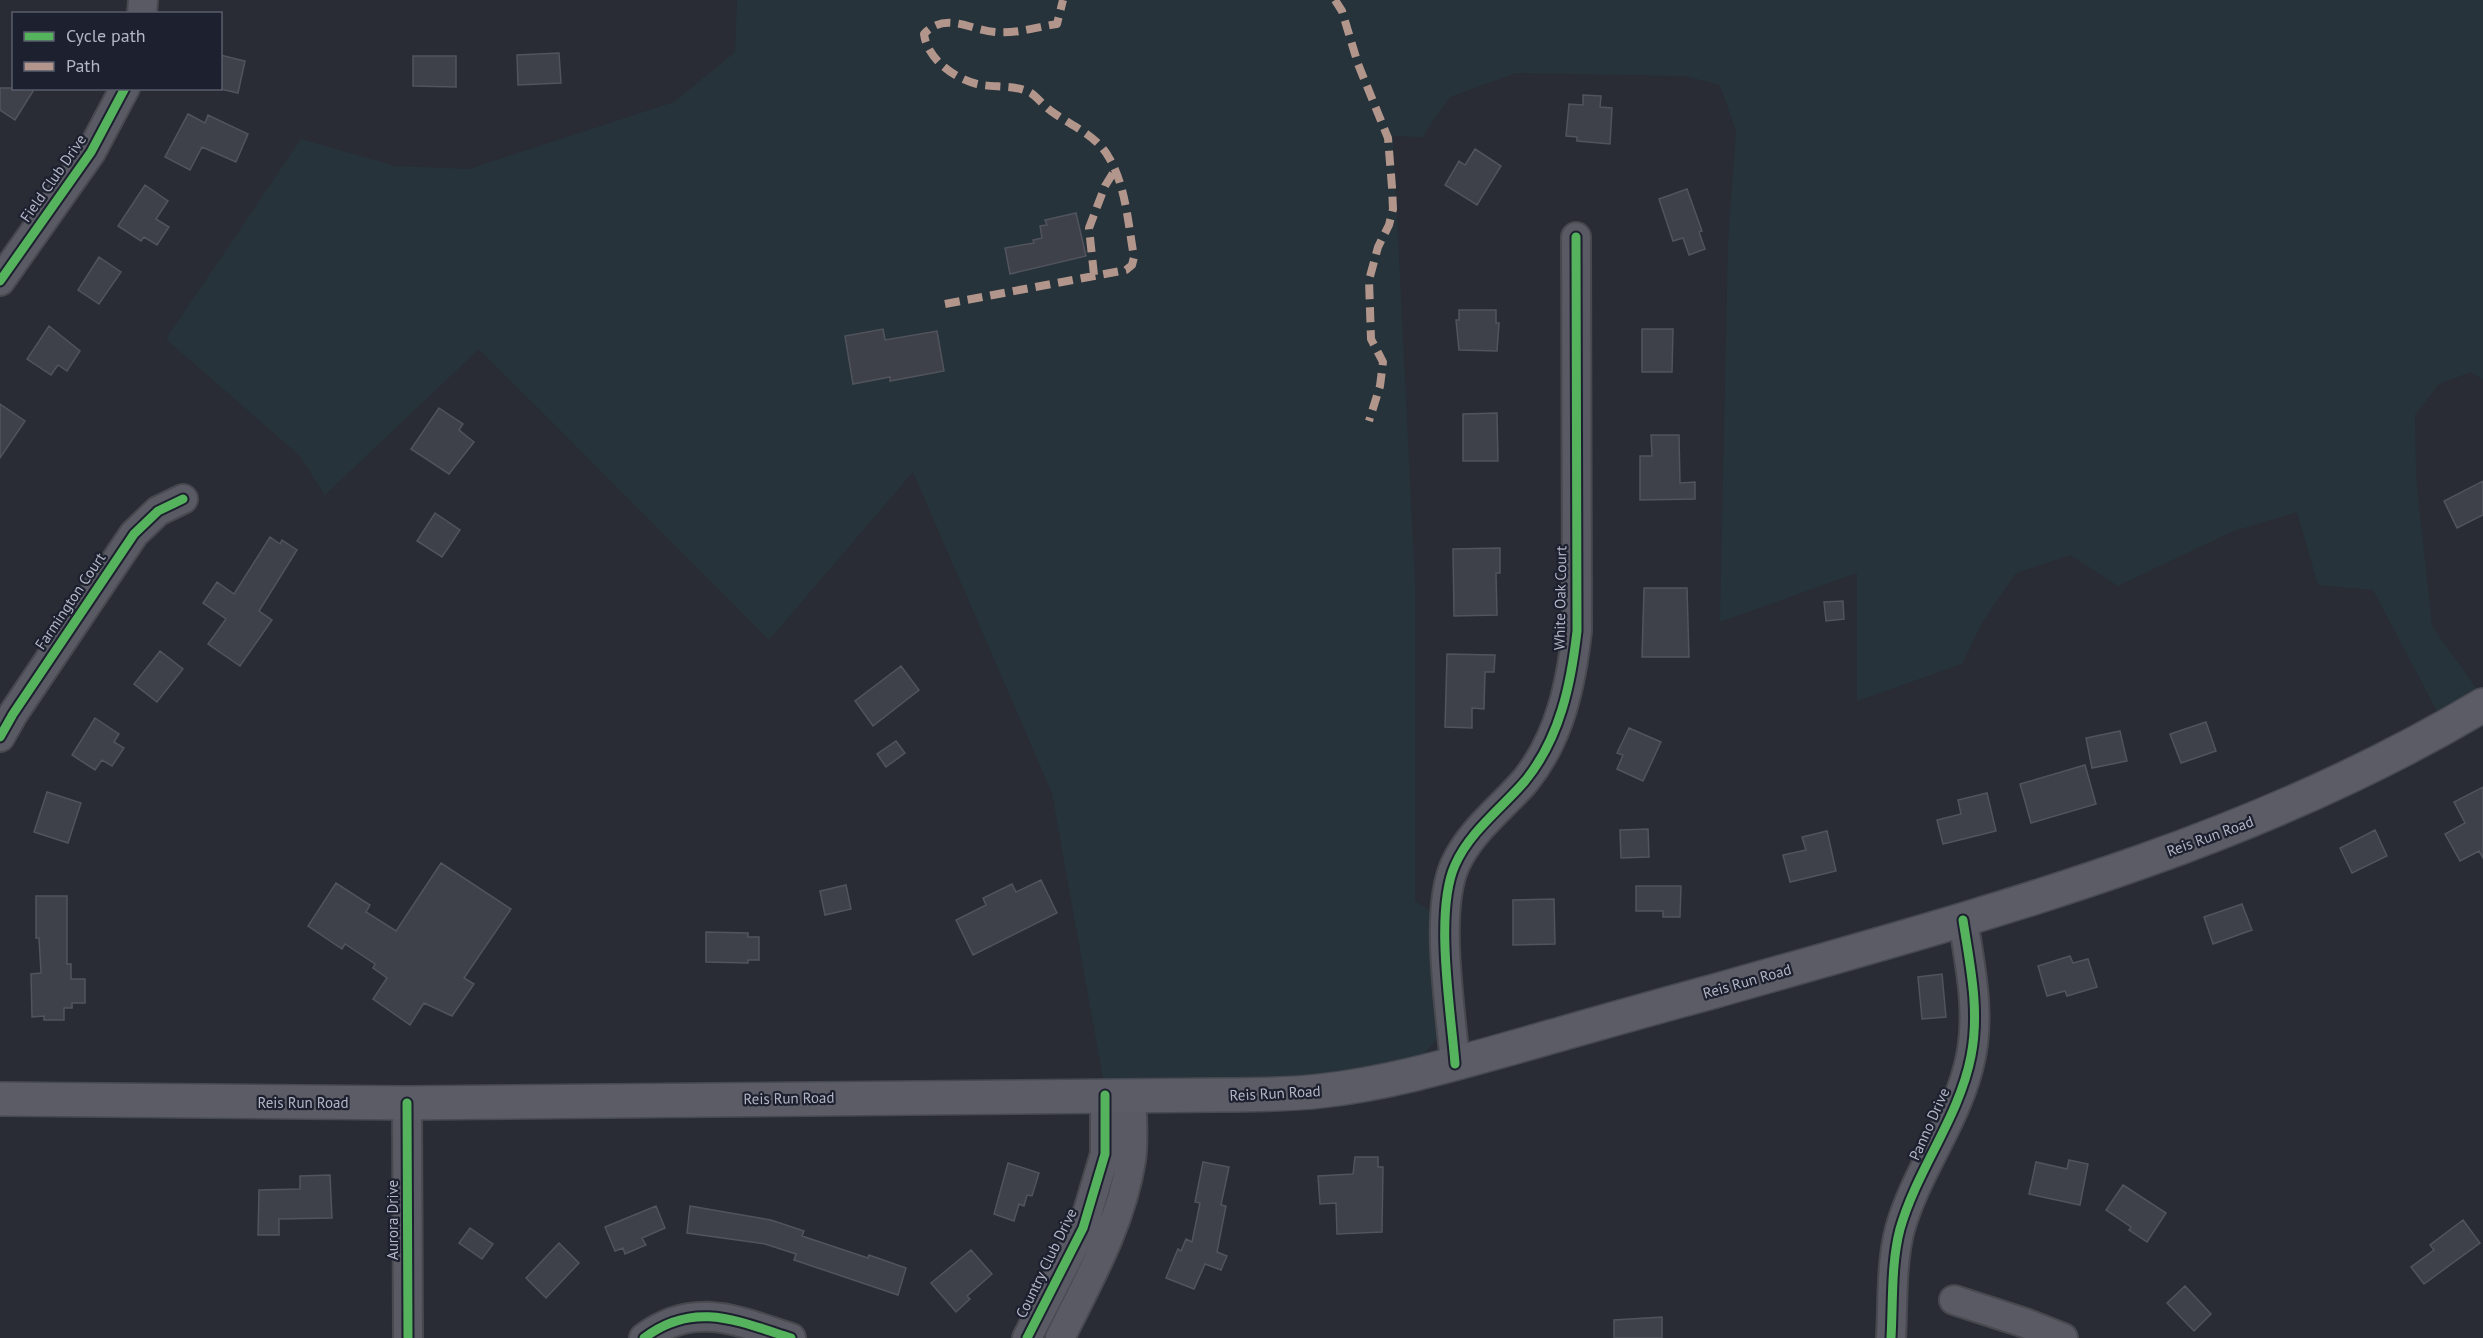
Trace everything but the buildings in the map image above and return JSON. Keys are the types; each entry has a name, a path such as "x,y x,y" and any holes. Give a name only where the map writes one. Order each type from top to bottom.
{"main road":[{"name":"Reis Run Road","path":"0,1099 407,1103 1318,1092 1455,1064 1963,920 2114,871 2261,817 2433,735 2483,705"}],"street":[{"name":"Field Club Drive","path":"0,281 91,152 124,90"},
{"name":"White Oak Court","path":"1455,1064 1444,911 1452,874 1455,865 1474,835 1526,779 1544,752 1557,724 1573,666 1577,631 1576,237"},
{"name":"Farmington Court","path":"0,737 13,714 134,534 158,511 183,499"},
{"name":"Panno Drive","path":"1890,1338 1895,1258 1900,1228 1959,1100 1971,1057 1976,1011 1963,920"},
{"name":"Country Club Drive","path":"1027,1338 1083,1228 1100,1178 1118,1096"},
{"path":"1060,1338 1108,1242 1126,1188 1132,1158 1118,1096"},
{"name":"Aurora Drive","path":"407,1103 408,1338"},
{"path":"1954,1300 2063,1338"},
{"path":"644,1338 660,1326 678,1318 696,1317 738,1321 791,1338"}],"shaded area":[{"path":"737,0 2483,0 2483,380 2471,372 2439,384 2415,415 2416,477 2432,626 2476,688 2437,711 2373,590 2318,585 2297,512 2231,532 2118,586 2070,555 2016,573 1983,621 1962,664 1857,701 1857,573 1720,622 1728,243 1736,131 1720,85 1685,76 1516,73 1450,97 1422,137 1393,136 1415,583 1415,901 1430,911 1437,1039 1419,1060 1307,1076 1103,1079 1052,793 913,472 769,640 479,349 325,495 299,455 166,339 301,139 395,166 469,169 674,102 735,52"}],"marked path":[{"path":"945,304 1126,270 1132,265 1134,257 1123,192 1114,167 1097,142 1051,111 1025,90 977,84 950,72 936,59 926,43 924,34 940,24 958,24 995,32 1019,31 1057,24 1063,0"},
{"path":"1335,0 1342,11 1358,64 1388,138 1392,187 1393,209 1389,225 1378,247 1369,280 1371,339 1383,362 1380,386 1369,421"},
{"path":"1094,275 1089,228 1105,186 1115,170"}],"cycle path":[{"path":"0,281 91,152 124,90"},
{"path":"1455,1064 1445,935 1449,885 1455,865 1469,841 1525,781 1547,747 1562,710 1577,631 1576,237"},
{"path":"0,737 13,714 134,534 158,511 183,499"},
{"path":"1891,1338 1894,1269 1900,1229 1907,1207 1957,1101 1965,1079 1974,1039 1971,971 1963,920"},
{"path":"1027,1338 1083,1228 1105,1154 1105,1095"},
{"path":"407,1103 408,1338"},
{"path":"644,1338 662,1326 699,1317 716,1317 753,1325 791,1338"}]}
